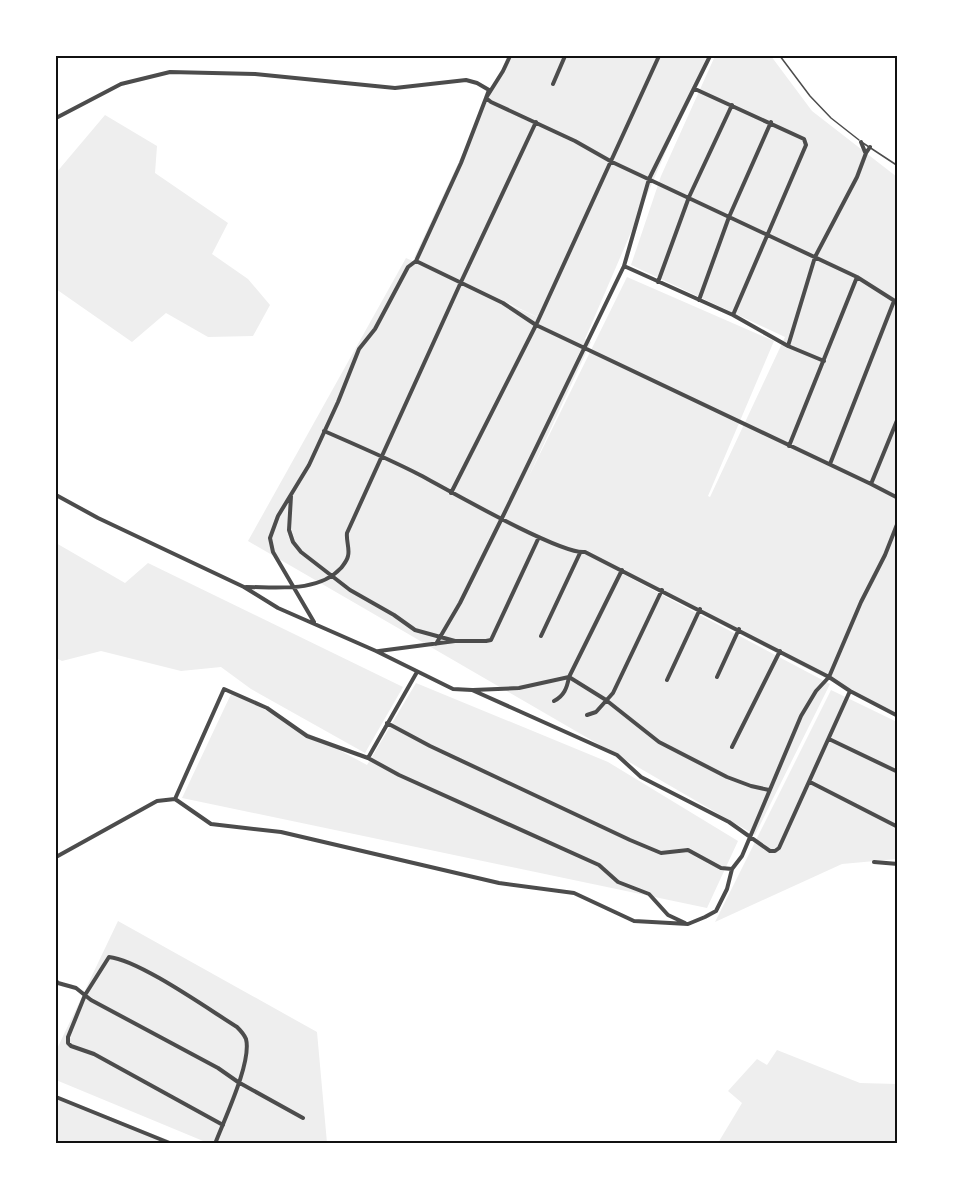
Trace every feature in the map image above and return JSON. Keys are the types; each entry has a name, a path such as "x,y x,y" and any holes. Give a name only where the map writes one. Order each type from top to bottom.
{"street":[{"path":"486,98 510,56"},
{"path":"553,84 565,56"},
{"path":"451,493 536,325 659,56"},
{"path":"436,644 502,518 624,266 650,179 710,56"},
{"path":"56,117 122,84 170,72 255,74 395,88 466,80 489,90 461,163 416,261 408,267 375,328 359,349 309,465 278,516 270,538 273,552 314,622"},
{"path":"695,89 771,122 804,139 806,145 733,315"},
{"path":"486,98 612,162 857,277 896,302 830,464"},
{"path":"658,282 689,197 732,105"},
{"path":"244,587 311,585 333,576 346,561 349,554 347,533 536,122"},
{"path":"699,300 729,217 771,122"},
{"path":"861,142 866,153"},
{"path":"788,346 815,257 870,147"},
{"path":"416,261 503,303 536,325 897,498"},
{"path":"624,266 733,315 788,346 824,361"},
{"path":"789,446 857,277"},
{"path":"871,484 897,418"},
{"path":"324,431 381,456 539,537 585,552 622,570 739,629 897,716"},
{"path":"292,492 288,517 289,530 293,542 301,552 350,590 415,630 455,641"},
{"path":"56,495 98,518 244,587 278,608 314,622 453,689 519,688 569,677 606,700 659,742 727,777 769,790"},
{"path":"56,858 157,801 176,799 211,824 281,832 499,883 574,893 634,921 688,924 716,911 727,889 732,869 742,856 801,716 816,691 829,677 861,602 885,555 897,522"},
{"path":"892,533 897,535"},
{"path":"376,651 455,641 486,641 493,638 539,537"},
{"path":"541,636 580,552"},
{"path":"554,701 562,697 569,677 622,570"},
{"path":"587,715 596,712 613,693 662,590"},
{"path":"667,680 700,609"},
{"path":"717,677 739,629"},
{"path":"732,747 780,651"},
{"path":"368,758 417,672"},
{"path":"176,799 224,689 267,708 307,736 368,758 399,775 599,865 618,882 649,894 668,915 688,924"},
{"path":"472,690 617,755 641,777 729,822 770,851 777,850 850,691"},
{"path":"387,723 430,746 630,840 661,853 688,850 721,868 732,869"},
{"path":"829,740 897,772"},
{"path":"810,782 897,827"},
{"path":"874,862 897,864"},
{"path":"215,1143 232,1105 245,1059 246,1041 242,1031 154,976 118,958 109,957 85,995 68,1037 69,1044 94,1054 223,1125"},
{"path":"56,981 76,988 303,1118"},
{"path":"56,1097 172,1143"}],"lane":[{"path":"780,56 810,96 831,118 897,166"}],"shaded area":[{"path":"508,56 707,56 585,339 591,342 528,478 627,277 774,341 708,496 710,497 785,337 631,265 661,176 715,56 771,56 812,111 897,177 897,715 602,563 830,684 755,835 248,541 406,258 550,323 414,258"},
{"path":"105,115 157,146 155,173 228,223 212,254 248,279 270,305 253,336 208,337 166,313 132,342 56,289 56,173"},
{"path":"56,543 125,583 148,563 403,687 365,753 251,689 221,667 181,671 101,651 62,661 56,658"},
{"path":"416,683 608,762 738,841 707,908 182,798 232,692 367,765"},
{"path":"831,690 897,722 897,859 842,864 715,922"},
{"path":"118,921 317,1032 327,1143 208,1143 56,1080 56,1051"},
{"path":"777,1050 860,1083 897,1084 897,1143 718,1143 742,1103 728,1091 757,1059 767,1065"},
{"path":"56,1096 176,1143 56,1143"}]}
